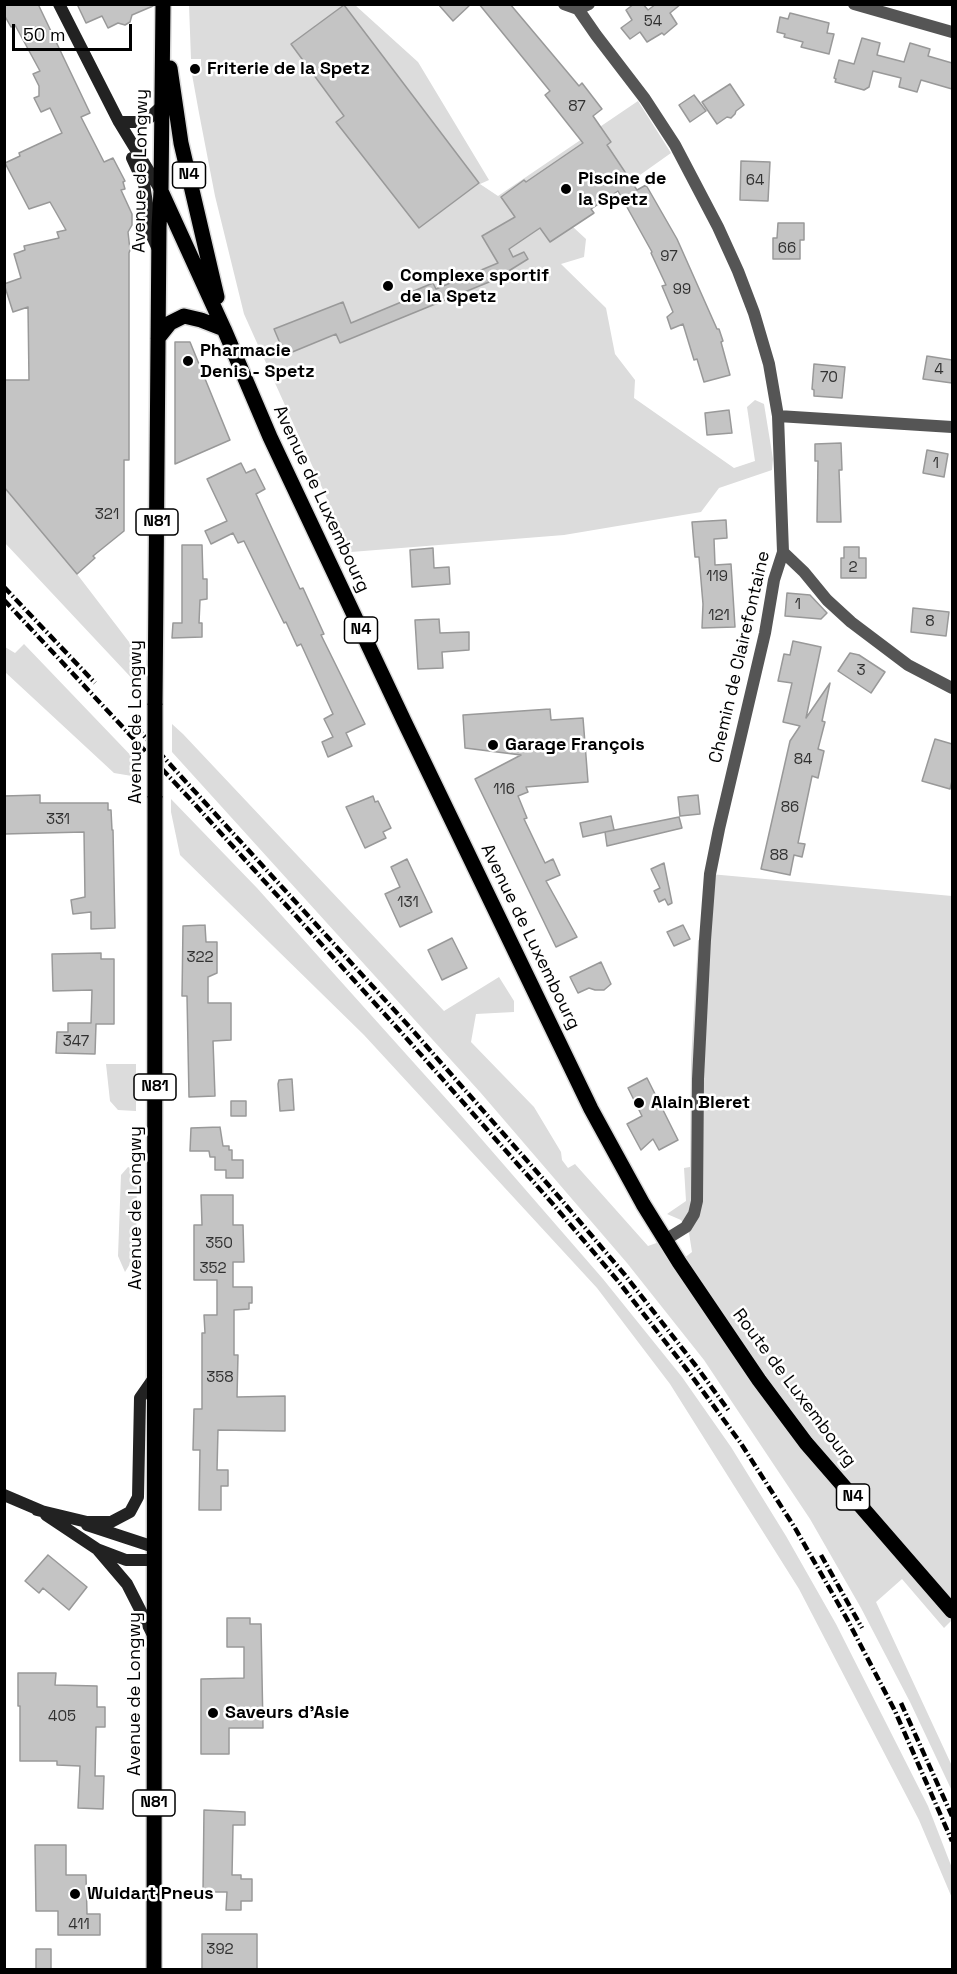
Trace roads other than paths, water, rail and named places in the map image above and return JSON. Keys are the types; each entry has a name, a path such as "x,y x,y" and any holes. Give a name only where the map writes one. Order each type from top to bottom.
{"main road":[{"name":"Avenue de Luxembourg","path":"59,4 131,145 161,191 270,437 409,731 591,1109 643,1204"},
{"name":"Avenue de Longwy","path":"154,1970 155,705 163,11"},
{"name":"N4","path":"163,11 181,143 224,329"},
{"path":"119,122 137,123 148,119 162,105"},
{"path":"131,145 131,154 144,184 152,236 159,249"},
{"path":"158,338 171,323 184,316 224,329"},
{"name":"Route de Luxembourg","path":"643,1204 759,1380 806,1443 952,1611"},
{"name":"N81","path":"37,1510 87,1522 111,1522 130,1512 138,1497 140,1398 154,1378"},
{"path":"4,1495 37,1510 154,1553"},
{"path":"37,1510 97,1549 126,1560 154,1553"},
{"path":"97,1549 127,1584 153,1636"}],"street":[{"path":"564,4 584,7"},
{"path":"854,4 952,32"},
{"name":"Chemin de Clairefontaine","path":"584,7 596,35 645,99 675,145 718,227 754,313 768,364 778,416 783,552 774,580 765,633 710,874 698,1079 697,1201 694,1214 686,1227 665,1240"},
{"path":"778,416 952,427"},
{"path":"783,552 804,572 827,600 851,622 908,665 952,688"}],"railway":[{"path":"4,587 95,683"},
{"path":"4,600 190,799 400,1031 552,1203 618,1281 688,1371 740,1442 795,1528 847,1619 895,1711 952,1841"},
{"path":"136,727 407,1024 559,1197 625,1275 729,1411"},
{"path":"821,1555 862,1628"},
{"path":"901,1703 952,1816"}],"place":[{"name":"Friterie de la Spetz","path":"195,69"},
{"name":"Piscine de la Spetz","path":"566,189"},
{"name":"Complexe sportif de la Spetz","path":"388,286"},
{"name":"Pharmacie Denis - Spetz","path":"188,361"},
{"name":"Garage François","path":"493,745"},
{"name":"Alain Bleret","path":"639,1103"},
{"name":"Saveurs d'Asie","path":"213,1713"},
{"name":"Wuidart Pneus","path":"75,1894"}]}
